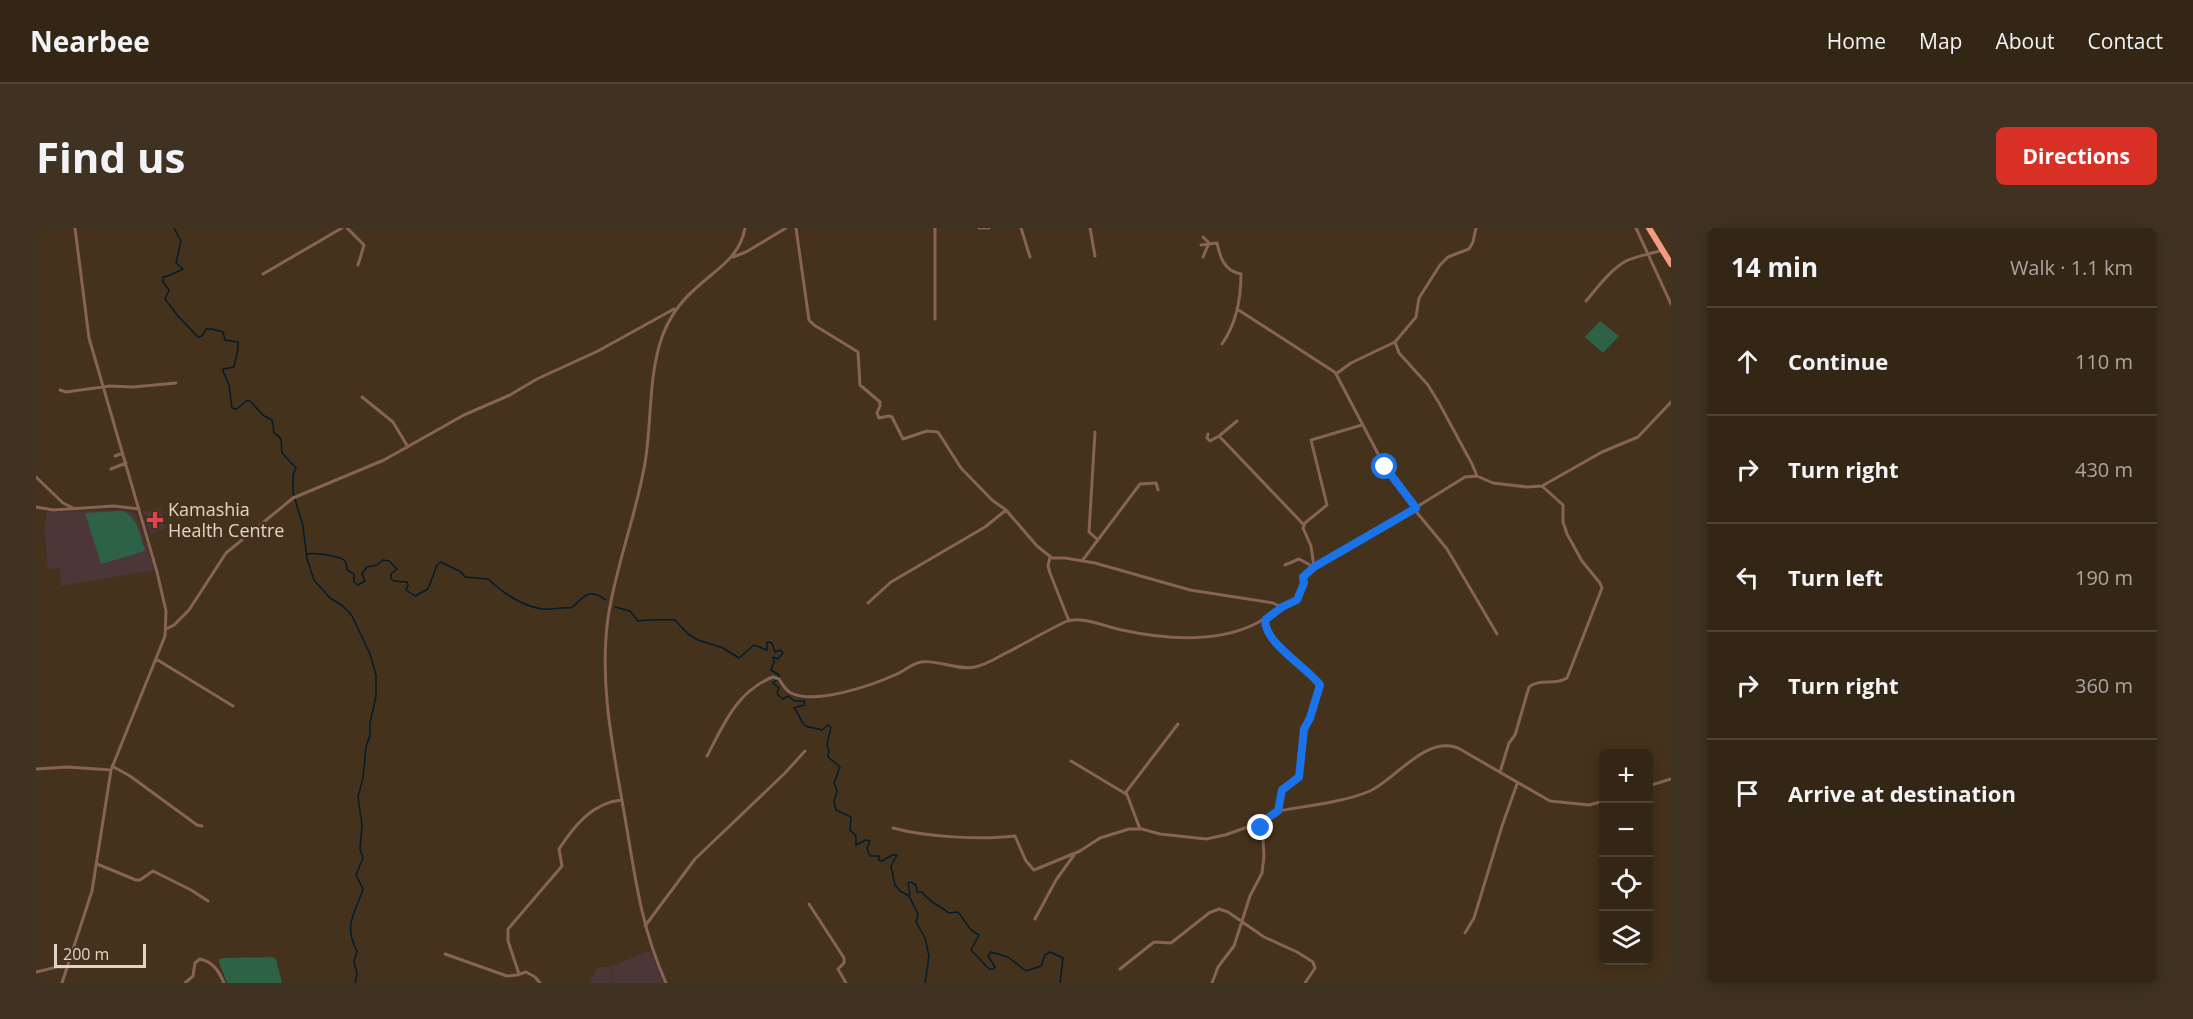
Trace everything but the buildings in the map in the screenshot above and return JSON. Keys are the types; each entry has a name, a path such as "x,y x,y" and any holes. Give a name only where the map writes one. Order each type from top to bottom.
{"highway":[{"path":"1648,228 1671,264"}],"street":[{"path":"62,983 92,891 112,768 166,629 161,586 88,332 75,228"},
{"path":"263,274 342,228"},
{"path":"347,228 364,245 358,266"},
{"path":"666,983 645,926 637,892 606,688 607,630 612,597 645,462 663,334 676,309 694,289 733,256 741,243 745,228"},
{"path":"733,256 746,252 786,228"},
{"path":"796,228 809,320 814,326 858,352 860,385 880,402 877,413 879,418 892,417 903,439 927,431 938,432 961,468 992,500 1006,510 1033,542 1050,556 1082,561 1180,587 1256,600 1282,607"},
{"path":"934,319 935,228"},
{"path":"979,228 989,228"},
{"path":"1021,228 1030,257"},
{"path":"1090,228 1095,256"},
{"path":"1336,373 1351,363 1395,342 1416,317 1419,298 1443,260 1469,249 1476,228"},
{"path":"1636,228 1671,304"},
{"path":"1203,237 1209,243"},
{"path":"1203,257 1209,243"},
{"path":"1201,245 1217,243 1224,265 1240,274 1237,309 1230,332 1222,344"},
{"path":"1586,301 1621,264 1662,250"},
{"path":"166,629 179,621 197,600 226,553 294,497 384,460 464,415 508,396 537,379 598,351 676,309"},
{"path":"1237,309 1336,373 1385,467 1447,549 1497,634"},
{"path":"1395,342 1399,353 1428,385 1477,476"},
{"path":"60,390 66,392 176,382"},
{"path":"362,397 393,422 408,447"},
{"path":"707,756 736,703 745,694 770,678 780,679 784,687 793,694 817,695 866,687 920,662 955,667 975,667 1069,621 1088,622 1159,637 1184,638 1223,635 1255,625 1300,596 1304,583 1303,577 1314,567 1465,477 1477,476 1493,483 1527,487 1542,486 1602,452 1638,437 1671,402"},
{"path":"1208,434 1207,438 1210,441 1237,421"},
{"path":"1314,567 1311,546 1303,531 1304,525 1327,505 1321,489 1311,440 1362,425"},
{"path":"1095,432 1089,532 1098,540"},
{"path":"1219,436 1304,525"},
{"path":"115,456 123,453"},
{"path":"111,469 126,463"},
{"path":"36,477 63,503 75,509"},
{"path":"1082,561 1140,484 1156,483 1158,490"},
{"path":"1500,772 1509,743 1515,735 1528,687 1537,683 1560,681 1567,678 1602,588 1582,561 1567,534 1563,522 1563,505 1542,486"},
{"path":"36,507 47,510 114,506 139,509"},
{"path":"868,603 891,582 985,526 1006,510"},
{"path":"1050,556 1048,566 1050,573 1069,621"},
{"path":"1285,565 1299,559 1314,567"},
{"path":"1266,618 1265,626 1275,641 1320,685 1310,718 1304,729 1300,775 1282,790 1278,811"},
{"path":"156,659 233,706"},
{"path":"1126,794 1132,782 1178,724"},
{"path":"893,828 947,836 1000,838 1015,836 1026,861 1034,870 1075,854 1100,838 1121,831 1140,829 1206,839 1262,822 1278,811 1361,794 1384,783 1419,755 1444,745 1458,748 1540,797 1556,803 1589,805 1599,802"},
{"path":"645,926 695,859 805,751"},
{"path":"1071,761 1126,794 1140,829"},
{"path":"36,769 112,768 130,776 197,825 202,826"},
{"path":"1653,784 1671,779"},
{"path":"1465,933 1474,918 1517,784"},
{"path":"519,974 507,936 508,928 562,866 559,849 579,824 597,808 609,802 622,800"},
{"path":"1212,983 1218,967 1234,946 1250,896 1263,868 1262,822"},
{"path":"1035,919 1056,880 1075,854"},
{"path":"97,864 136,880 140,880 153,871 208,901"},
{"path":"809,904 844,958 844,963 838,969 846,983"},
{"path":"1120,969 1155,942 1171,942 1216,910 1228,912 1264,937 1298,952 1313,962 1315,968 1305,983"},
{"path":"445,954 507,976 529,972 540,983"},
{"path":"185,983 193,976 194,964 200,959 209,961 215,966 224,983"},
{"path":"36,972 68,967"}],"shaded area":[{"name":"Kamashia Health Centre","path":"160,507 166,528 150,534 144,512"},
{"path":"126,510 136,514 154,570 61,586 60,568 48,569 44,526 47,512"},
{"path":"650,951 663,983 613,983 612,966"},
{"path":"597,967 611,967 612,983 590,983"}],"green space":[{"path":"1600,321 1619,336 1603,353 1585,337"},
{"path":"123,511 135,523 145,551 101,564 85,513"},
{"path":"273,957 276,959 282,983 227,983 219,962 219,959 224,958"}],"waterway":[{"path":"174,228 181,241 176,263 183,269 163,277 163,282 169,290 165,299 198,337 202,336 206,329 212,329 223,332 225,340 238,342 234,367 223,369 229,385 232,408 237,409 246,401 250,401 264,416 272,420 274,433 281,439 282,453 296,468 293,475 293,492 303,526 307,559 314,580 330,598 343,606 352,616 370,654 376,675 376,696 358,797 362,825 360,849 363,858 356,875 363,889 351,927 357,951 354,961 357,974 355,983"},
{"path":"307,554 326,555 344,560 347,570 354,574 354,582 358,585 365,581 362,574 367,567 377,565 383,560 389,561 397,569 391,574 391,579 407,582 406,590 415,596 428,589 437,565 441,562 461,572 465,577 488,579 513,598 534,607 571,608 590,594 606,600"},
{"path":"615,607 630,611 638,621 675,620 688,634 698,640 723,648 739,658 754,645 767,650 767,642 772,643 775,652 780,650 783,653 778,659 773,657 771,670 779,675 773,683 779,688 777,694 783,699 788,696 794,701 805,701 804,705 794,708 806,726 822,730 828,725 831,727 827,745 828,757 840,767 834,783 837,791 834,801 836,810 851,817 850,830 856,836 856,845 866,840 870,841 867,849 870,856 879,856 879,860 882,861 892,855 897,855 891,866 895,885 909,896 918,914 916,922 925,938 929,956 925,983"},
{"path":"910,895 908,883 911,882 916,885 917,892 922,892 949,913 958,912 969,927 979,935 971,950 989,969 995,967 988,956 991,952 1008,957 1026,971 1041,966 1045,955 1050,952 1063,958 1060,983"}],"place":[{"name":"Kamashia Health Centre","path":"155,520"}],"route":[{"path":"1261,828 1263,821 1278,811 1282,790 1299,777 1304,729 1320,689 1317,680 1297,664 1275,641 1264,623 1265,620 1282,607 1297,600 1304,583 1303,577 1314,567 1416,508 1385,467"}]}
